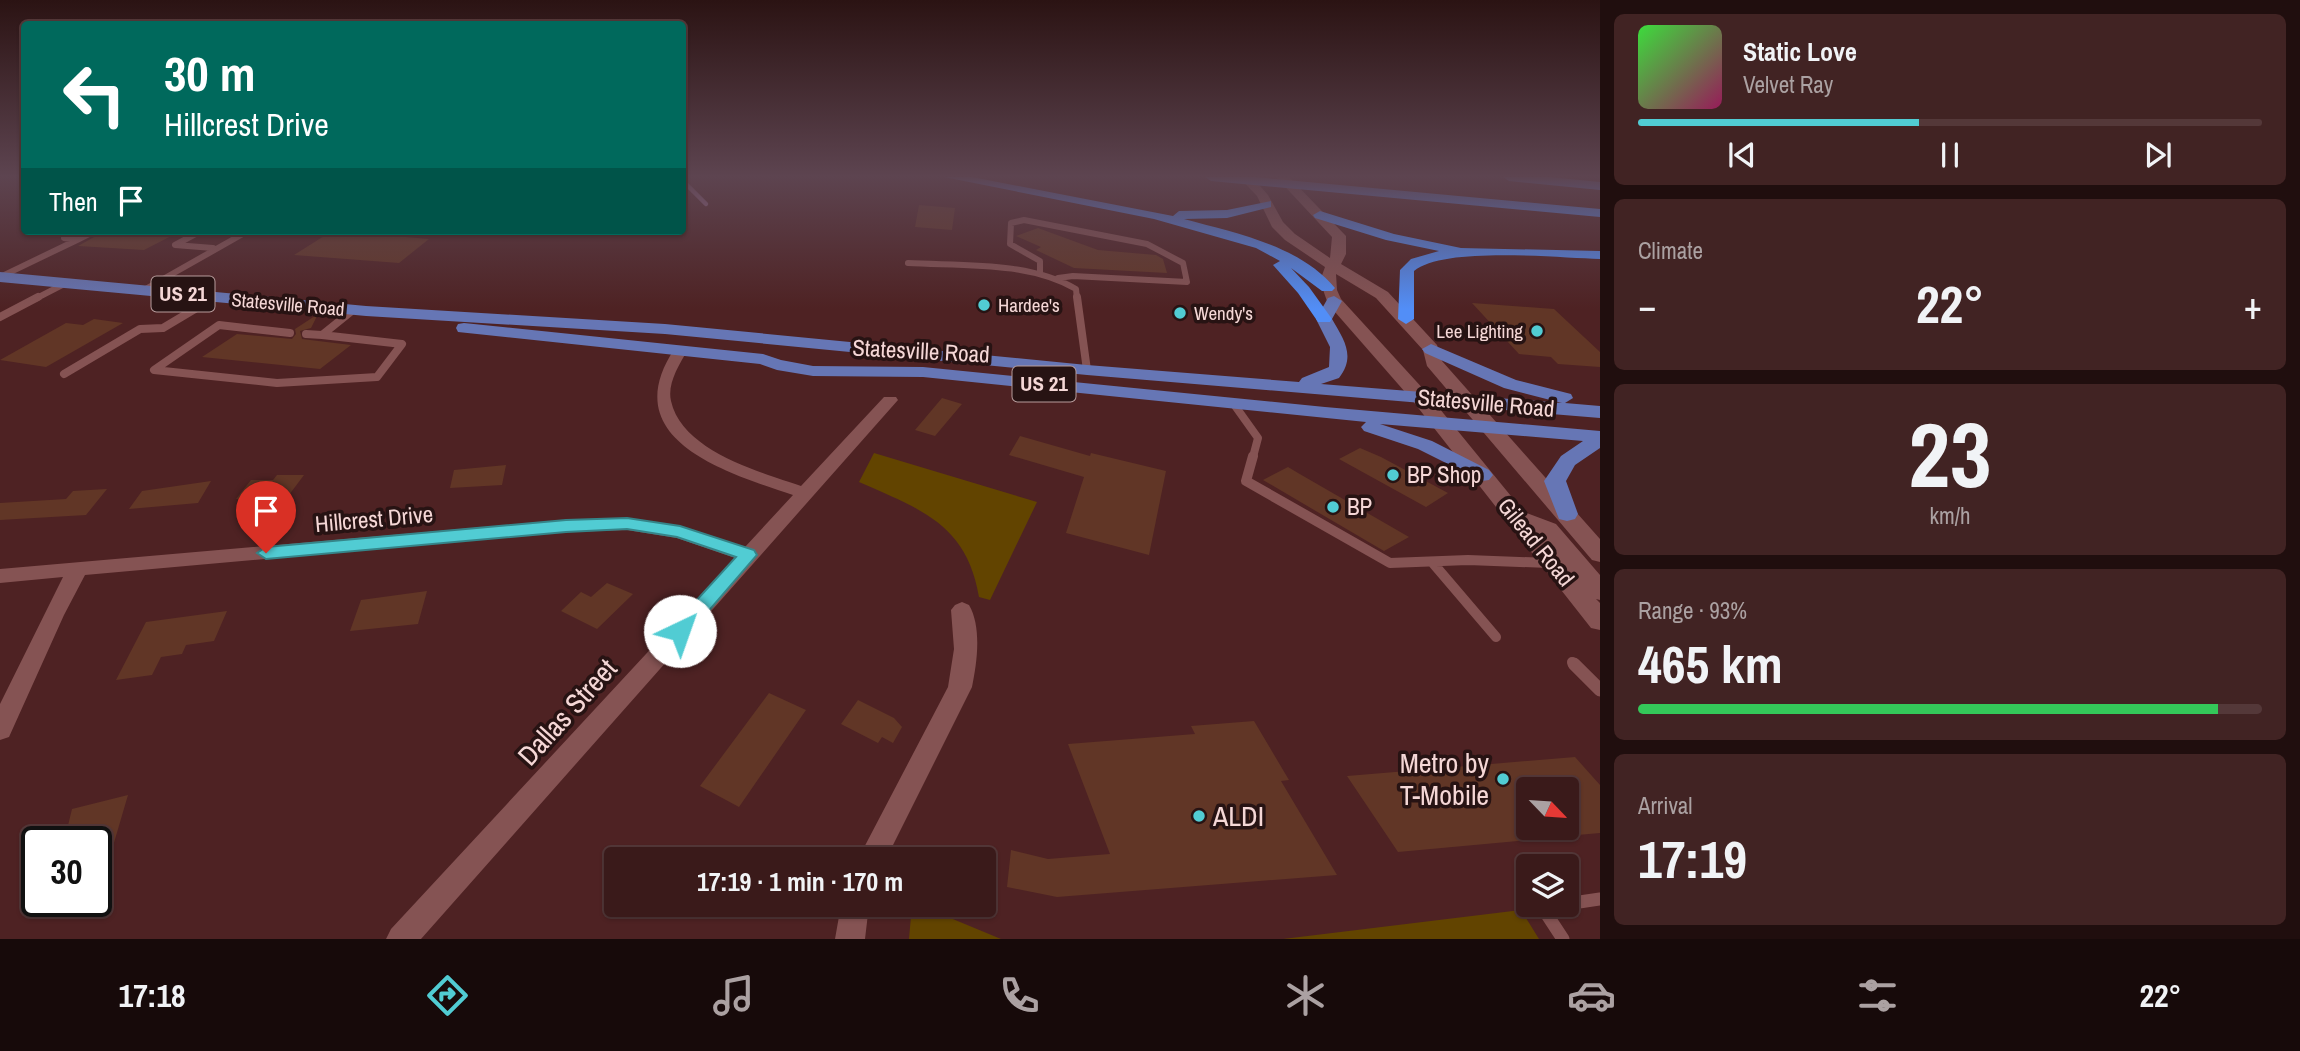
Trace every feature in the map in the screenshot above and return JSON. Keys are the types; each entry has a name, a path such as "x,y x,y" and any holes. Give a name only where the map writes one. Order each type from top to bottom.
{"highway":[{"path":"1175,221 1276,252 1330,295"},
{"path":"1339,221 1391,237 1461,252 1600,255"},
{"path":"1212,232 1251,248 1281,266 1304,290 1324,319"},
{"path":"1406,319 1407,270 1410,266 1461,252"}],"main road":[{"name":"Gilead Road","path":"1276,221 1290,237 1382,295 1406,319 1431,349 1433,362 1600,554"},
{"path":"1293,386 1326,378 1339,369 1340,350 1324,319 1330,295 1326,280 1339,249 1339,236 1325,221"},
{"name":"Statesville Road","path":"0,277 360,311 561,322 844,345 1087,370 1600,410"},
{"name":"Gilead Road","path":"1330,295 1419,396 1600,621"},
{"name":"Statesville Road","path":"360,311 483,331 763,359 784,367 813,371 923,372 1600,438"},
{"path":"763,359 765,350 776,347 836,352 844,345"},
{"path":"1431,349 1510,384 1600,410"},
{"path":"1325,413 1425,445 1482,475"},
{"path":"1567,514 1555,481 1560,469 1564,462 1600,438"},
{"path":"1515,516 1548,528 1600,591"}],"street":[{"path":"680,351 665,379 663,401 671,422 690,442 715,458 804,493"},
{"name":"Dallas Street","path":"401,939 890,400"},
{"name":"Hillcrest Drive","path":"0,576 566,526 627,524 680,532 748,555"},
{"path":"0,730 53,615 78,569"},
{"path":"878,847 960,687 966,663 967,639 962,610"},
{"path":"850,939 853,917"}],"lane":[{"path":"1020,221 1011,223 1010,244 1040,261 1040,274"},
{"path":"1028,221 1147,244 1183,263 1187,282 1073,276 1058,278"},
{"path":"67,235 64,237 77,240"},
{"path":"0,277 87,235"},
{"path":"194,235 175,245 214,248"},
{"path":"142,290 240,235"},
{"path":"908,263 1040,274 1058,278 1076,289 1087,370"},
{"path":"0,317 66,284"},
{"path":"64,374 140,328 163,328 215,297"},
{"path":"321,335 360,311"},
{"path":"290,333 219,325 154,370 277,383 377,377 402,344 306,334"},
{"path":"1234,404 1258,438 1246,481 1390,564 1468,560 1553,563"},
{"path":"1432,562 1496,637"},
{"path":"1573,662 1600,690"},
{"path":"1579,902 1600,899"},
{"path":"1548,917 1563,939"}],"shaded area":[{"path":"874,453 1037,502 990,600 979,597 973,572 964,552 937,522 902,501 859,482"},
{"path":"1516,911 1516,917 1525,917 1539,939 1283,939"},
{"path":"911,917 948,917 1001,939 909,939"}],"building":[{"path":"916,221 953,221 952,230 915,227"},
{"path":"1038,228 1098,250 1156,255 1163,259 1167,273 1074,268 1036,250 1041,247 1016,236"},
{"path":"98,235 173,235 144,250 78,246"},
{"path":"326,235 408,235 406,237 429,239 399,263 294,255"},
{"name":"Lee Lighting","path":"1472,303 1554,309 1600,352 1600,367 1558,364 1551,357 1519,354"},
{"path":"318,314 311,328 300,331 302,339 351,345 320,369 202,357 237,334 292,339 296,334 295,329"},
{"path":"94,319 123,323 46,367 0,360 66,323 83,325"},
{"path":"942,398 962,404 935,436 915,430"},
{"path":"1020,436 1090,456 1091,453 1166,471 1149,555 1066,533 1084,477 1009,455"},
{"name":"BP Shop","path":"1360,448 1448,493 1426,507 1339,459"},
{"path":"506,465 502,485 450,488 454,470"},
{"path":"1288,467 1409,537 1384,551 1263,480"},
{"path":"277,475 304,475 286,499 236,499 251,480 273,480"},
{"path":"211,481 198,503 129,509 142,491"},
{"path":"107,489 86,515 0,520 0,503 66,499 73,491"},
{"path":"607,583 633,594 597,629 561,611 581,592 591,597"},
{"path":"427,591 418,624 350,631 361,600"},
{"path":"227,611 214,641 186,645 182,654 161,657 152,675 116,680 146,622"},
{"path":"769,693 806,710 739,807 700,786"},
{"path":"858,700 894,718 902,727 893,743 882,737 878,743 841,724"},
{"name":"ALDI","path":"1254,721 1289,780 1281,781 1337,875 1057,897 1007,887 1011,850 1048,859 1110,854 1068,744 1195,734 1191,726"},
{"path":"1575,757 1600,785 1600,833 1579,835 1579,777 1516,777 1516,840 1528,840 1398,852 1347,776"},
{"path":"128,795 112,850 112,826 68,826 72,809"}],"place":[{"name":"Hardee's","path":"984,305"},
{"name":"Wendy's","path":"1180,313"},
{"name":"Lee Lighting","path":"1537,331"},
{"name":"BP Shop","path":"1393,475"},
{"name":"BP","path":"1333,507"},
{"name":"Metro by T-Mobile","path":"1503,779"},
{"name":"ALDI","path":"1199,816"}],"route":[{"path":"266,553 566,526 627,524 680,532 748,555 680,631"}]}
